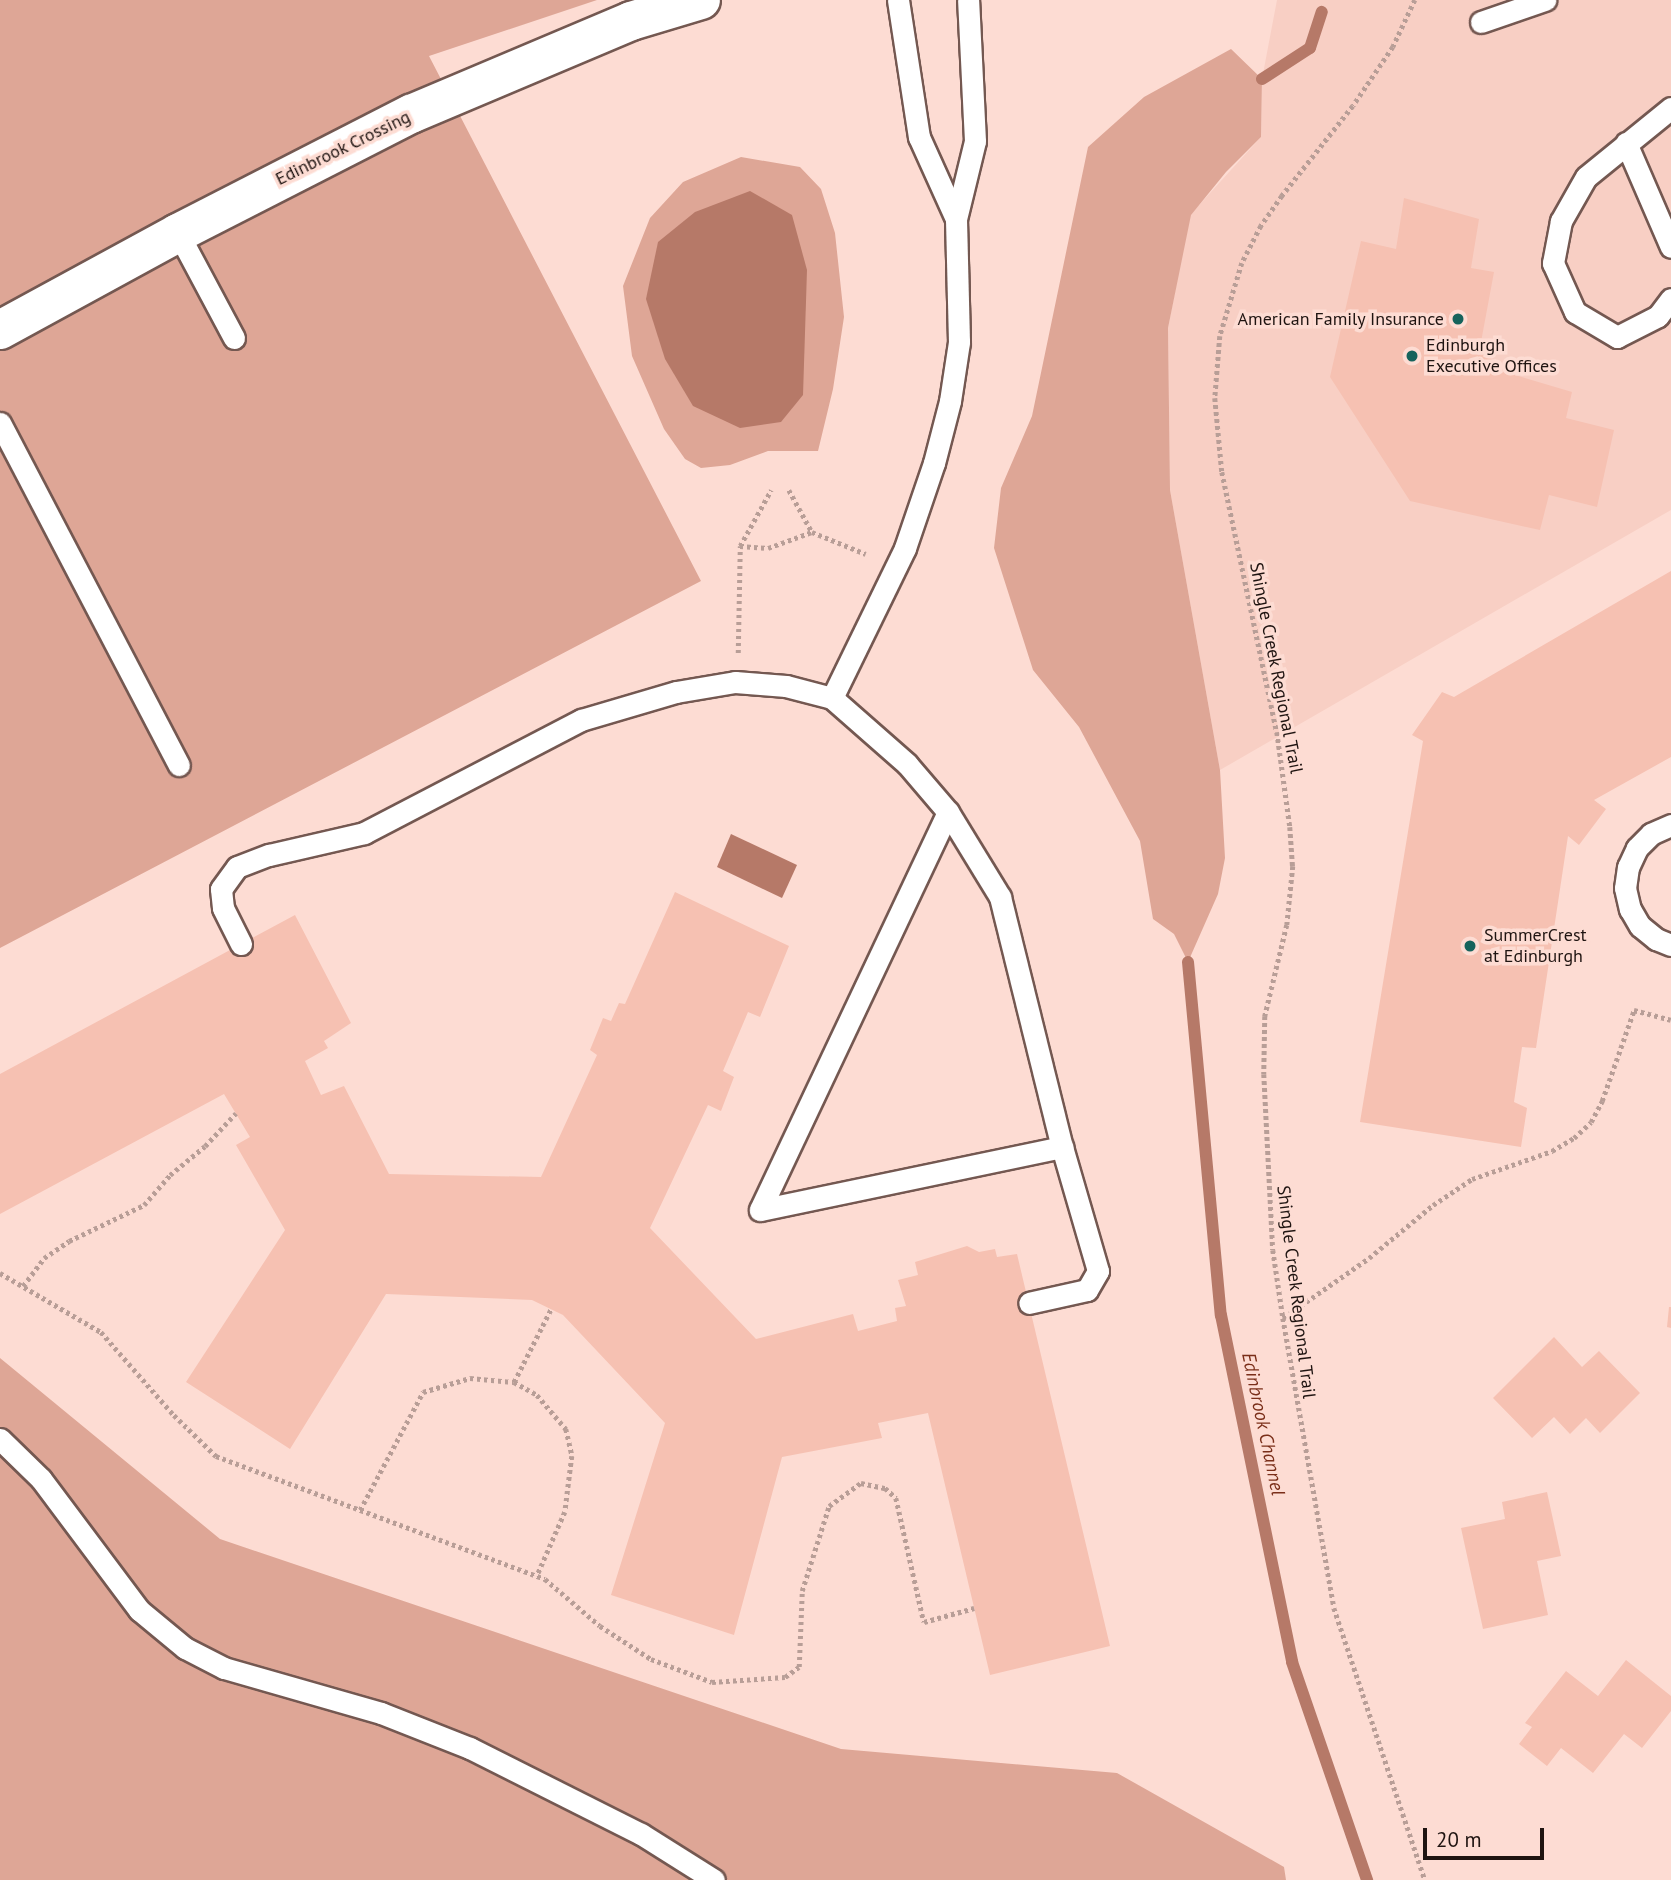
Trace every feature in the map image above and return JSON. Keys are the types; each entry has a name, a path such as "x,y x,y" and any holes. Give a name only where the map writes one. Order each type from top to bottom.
{"street":[{"name":"Edinbrook Crossing","path":"0,330 178,233 411,114 631,21 701,0"}],"lane":[{"path":"898,0 919,137 956,219"},
{"path":"832,698 905,548 934,463 950,401 959,342 956,219 975,141 968,0"},
{"path":"1481,22 1545,0"},
{"path":"1671,108 1586,177 1561,221 1553,263 1574,312 1617,337 1658,316 1671,299"},
{"path":"1626,143 1671,247"},
{"path":"178,233 234,338"},
{"path":"0,423 179,765"},
{"path":"241,944 223,908 221,889 237,867 269,855 364,833 581,720 676,692 735,682 786,686 832,698 907,764 948,812 1000,897 1062,1147 1098,1271 1087,1290 1029,1303"},
{"path":"948,812 760,1210 1062,1147"},
{"path":"1671,825 1651,834 1637,849 1628,867 1625,888 1630,909 1640,926 1656,939 1671,945"},
{"path":"0,1439 41,1479 139,1610 185,1648 224,1668 381,1713 470,1748 641,1834 713,1880"}],"path":[{"name":"Shingle Creek Regional Trail","path":"1415,0 1393,47 1353,106 1261,226 1242,263 1228,301 1218,357 1215,398 1222,472 1278,732 1293,866 1287,925 1265,1016 1264,1074 1271,1224 1283,1318 1334,1608 1425,1880"},
{"path":"789,489 812,532 866,554"},
{"path":"738,653 740,546 771,490"},
{"path":"740,546 768,548 812,532"},
{"path":"1283,1318 1369,1258 1433,1205 1472,1180 1552,1151 1574,1138 1591,1122 1602,1101 1634,1010 1671,1020"},
{"path":"23,1286 44,1258 69,1241 144,1205 170,1175 205,1146 236,1113"},
{"path":"0,1273 101,1332 174,1415 216,1456 545,1579 600,1626 651,1659 712,1682 785,1677 799,1667 802,1591 829,1506 861,1483 885,1488 896,1498 924,1622 974,1608"},
{"path":"514,1382 551,1309"},
{"path":"360,1510 423,1392 470,1378 514,1382 537,1395 566,1429 572,1455 565,1512 537,1576"}],"shaded area":[{"path":"0,0 597,0 429,56 701,581 0,948"},
{"path":"1277,0 1671,0 1671,510 1220,770 1170,490 1168,328 1190,215 1261,137 1262,79"},
{"path":"1231,49 1262,79 1261,137 1226,172 1191,215 1168,328 1170,490 1220,770 1225,858 1218,894 1188,962 1174,934 1153,919 1140,841 1079,727 1033,670 994,548 1001,488 1032,416 1088,147 1144,97"},
{"path":"741,157 800,167 821,189 835,233 844,317 833,389 818,451 768,451 730,465 701,468 685,459 664,429 632,356 623,286 650,218 683,182"},
{"path":"750,191 792,215 807,270 803,395 781,422 740,428 693,406 665,359 646,299 658,242 695,212"},
{"path":"731,834 797,865 782,898 717,867"},
{"path":"0,1358 220,1539 841,1749 1117,1773 1284,1867 1286,1880 0,1880"}],"building":[{"name":"Edinburgh Executive Offices","path":"1404,198 1479,219 1471,268 1494,272 1481,342 1498,370 1572,392 1566,418 1614,430 1597,507 1549,495 1540,530 1410,501 1330,377 1361,241 1396,249"},
{"name":"SummerCrest at Edinburgh","path":"1671,571 1671,757 1594,800 1606,809 1579,845 1568,836 1536,1048 1522,1047 1514,1102 1527,1108 1521,1147 1360,1122 1423,741 1412,735 1442,692 1454,697"},
{"path":"675,892 789,946 760,1017 748,1012 723,1071 734,1077 721,1111 708,1105 650,1228 756,1339 853,1314 858,1331 897,1321 895,1308 906,1306 898,1280 918,1275 915,1262 967,1246 979,1252 995,1249 997,1257 1017,1254 1110,1646 990,1675 928,1413 878,1423 882,1438 782,1457 734,1635 611,1595 665,1423 563,1315 532,1300 386,1294 290,1449 186,1382 285,1230 236,1145 250,1137 224,1094 0,1214 0,1074 295,915 351,1023 324,1041 328,1048 305,1061 321,1095 344,1086 389,1174 541,1177 597,1055 590,1050 603,1018 611,1021 619,1003 625,1004"},
{"path":"1671,1307 1671,1328 1667,1327"},
{"path":"1554,1337 1582,1367 1599,1351 1640,1393 1600,1433 1586,1418 1570,1434 1554,1417 1532,1438 1493,1398"},
{"path":"1547,1492 1561,1556 1537,1561 1548,1615 1483,1629 1461,1528 1505,1519 1502,1502"},
{"path":"1626,1660 1671,1696 1671,1711 1642,1748 1624,1734 1593,1773 1561,1748 1547,1766 1519,1744 1532,1727 1525,1723 1566,1671 1598,1696"}],"waterway":[{"name":"Edinbrook Channel","path":"1262,79 1310,48 1322,12"},
{"name":"Edinbrook Channel","path":"1188,962 1221,1315 1292,1662 1367,1880"}],"place":[{"name":"American Family Insurance","path":"1458,319"},
{"name":"Edinburgh Executive Offices","path":"1412,356"},
{"name":"SummerCrest at Edinburgh","path":"1470,946"}]}
